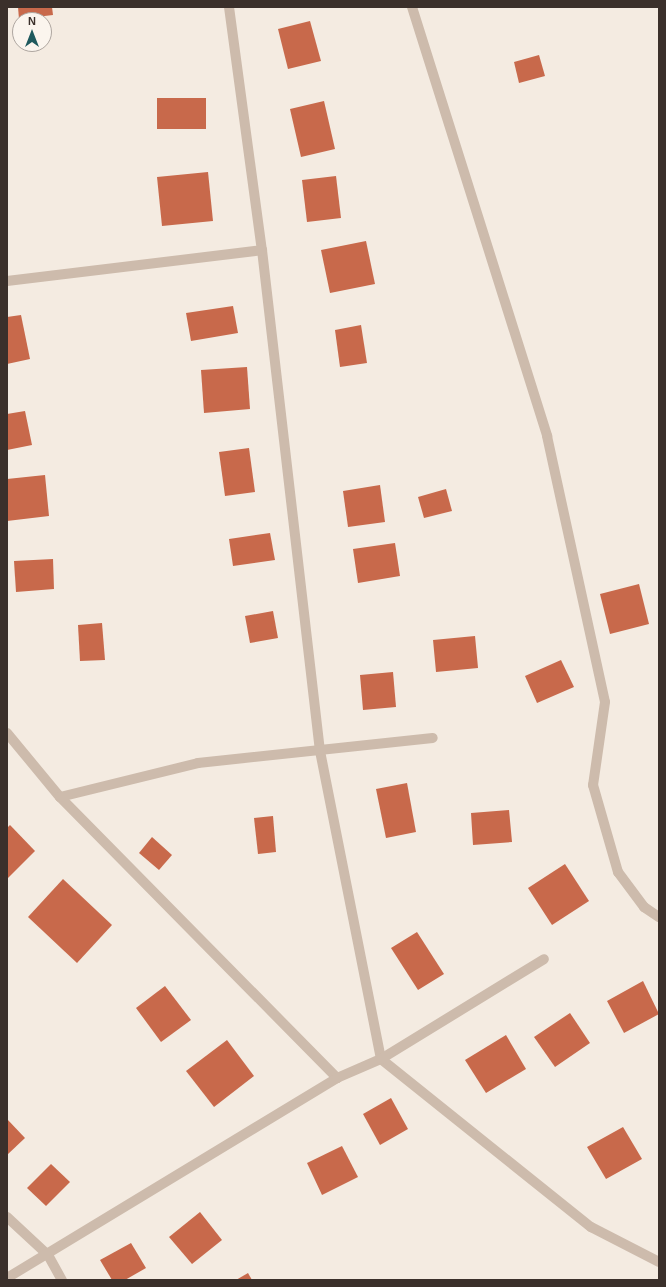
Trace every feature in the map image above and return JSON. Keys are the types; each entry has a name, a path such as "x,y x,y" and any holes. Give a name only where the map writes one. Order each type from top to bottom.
{"street":[{"path":"229,7 262,250 320,751 381,1059 591,1227 659,1262"},
{"path":"412,7 547,436 605,702 593,785 618,872 644,907 659,917"},
{"path":"7,281 262,250"},
{"path":"7,733 60,797 337,1078"},
{"path":"60,797 198,763 433,738"},
{"path":"7,1278 48,1255 337,1078 381,1059 544,960"},
{"path":"7,1216 48,1255 62,1280"}],"building":[{"path":"18,7 52,7 53,15 52,12 18,12"},
{"path":"310,21 321,61 288,69 278,29"},
{"path":"539,55 545,76 519,83 514,62"},
{"path":"157,98 206,98 206,129 157,129"},
{"path":"324,101 335,149 301,157 290,109"},
{"path":"208,172 213,221 162,226 157,177"},
{"path":"336,176 341,218 307,222 302,180"},
{"path":"366,241 375,284 330,293 321,250"},
{"path":"233,306 238,333 191,341 186,313"},
{"path":"21,315 30,359 7,364 7,317"},
{"path":"361,325 367,363 340,367 335,330"},
{"path":"247,367 250,409 204,413 201,370"},
{"path":"25,411 32,445 7,450 7,414"},
{"path":"249,448 255,492 225,496 219,452"},
{"path":"45,475 49,516 7,521 7,479"},
{"path":"380,485 385,522 348,527 343,491"},
{"path":"446,489 452,511 424,518 418,497"},
{"path":"270,533 275,560 233,566 229,539"},
{"path":"395,543 400,576 358,583 353,549"},
{"path":"53,559 54,589 16,592 14,561"},
{"path":"639,584 649,624 610,634 600,594"},
{"path":"273,611 278,638 250,643 245,616"},
{"path":"102,623 105,660 80,661 78,625"},
{"path":"475,636 478,668 436,672 433,640"},
{"path":"561,660 574,687 537,703 525,676"},
{"path":"393,672 396,707 363,710 360,675"},
{"path":"407,783 416,832 386,838 376,789"},
{"path":"509,810 512,842 473,845 471,813"},
{"path":"273,816 276,852 258,854 254,818"},
{"path":"10,825 35,851 7,879 7,828"},
{"path":"152,837 172,855 159,870 139,853"},
{"path":"565,864 589,901 552,925 528,888"},
{"path":"63,879 112,925 77,963 28,917"},
{"path":"417,932 444,974 418,990 391,948"},
{"path":"643,981 659,1014 624,1033 607,1001"},
{"path":"165,986 191,1020 161,1042 136,1008"},
{"path":"570,1013 590,1043 555,1067 534,1037"},
{"path":"506,1035 526,1069 486,1093 465,1060"},
{"path":"227,1040 254,1076 214,1107 186,1071"},
{"path":"391,1098 408,1129 380,1145 363,1114"},
{"path":"7,1119 25,1138 7,1155"},
{"path":"623,1127 642,1159 606,1179 587,1147"},
{"path":"342,1146 358,1177 322,1195 307,1163"},
{"path":"51,1164 70,1182 46,1206 27,1188"},
{"path":"200,1212 222,1240 192,1264 169,1237"},
{"path":"131,1243 146,1268 125,1280 112,1280 100,1260"},
{"path":"248,1273 252,1280 236,1280"}]}
